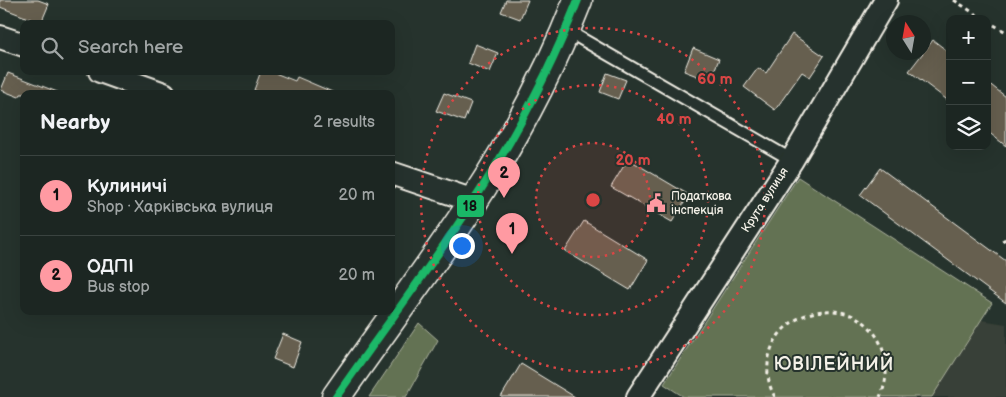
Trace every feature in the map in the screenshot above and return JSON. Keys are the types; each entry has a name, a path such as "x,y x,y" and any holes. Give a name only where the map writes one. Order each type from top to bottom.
{"main road":[{"path":"395,314 474,201 521,118 566,30 578,0"},
{"path":"338,396 394,315"}],"street":[{"name":"Крута вулиця","path":"638,397 792,160 886,0"},
{"path":"0,37 20,44"},
{"path":"111,75 153,90"},
{"path":"395,174 474,201"}],"lane":[{"path":"566,30 792,160"}],"path":[{"path":"954,0 977,15"},
{"path":"991,23 1006,32"},
{"path":"774,397 767,374 769,353 777,336 790,322 809,312 827,309 846,312 864,322 877,337 885,356 886,376 880,397"}],"shaded area":[{"path":"981,320 1006,324 1006,397 932,397"}],"green space":[{"path":"798,177 992,303 932,397 684,397 664,384"},
{"path":"419,323 438,340 406,397 369,397"}],"building":[{"path":"0,0 38,0 49,4 42,20 33,20 0,7"},
{"path":"506,0 528,0 520,19 501,12"},
{"path":"792,34 824,56 810,77 802,72 775,110 744,87 758,68 766,73"},
{"path":"933,40 946,50 946,99 909,71 918,60 931,60 931,43"},
{"path":"475,44 498,53 490,72 468,63"},
{"path":"693,48 719,59 710,81 684,71"},
{"path":"8,73 52,90 20,90 19,97 1,90"},
{"path":"607,73 626,80 618,99 600,92"},
{"path":"260,75 280,75 295,81 297,77 328,90 254,90"},
{"path":"991,85 1006,97 1006,146 991,134"},
{"path":"444,93 471,103 464,121 436,111"},
{"path":"628,159 689,195 672,222 611,187"},
{"path":"880,168 1006,261 1006,303 860,195"},
{"path":"584,221 648,260 630,290 565,251"},
{"path":"283,334 302,342 293,367 273,359"},
{"path":"521,364 575,397 501,397"}],"transit line":[{"name":"18","path":"395,314 473,202 517,129 544,78 578,0"},
{"name":"18","path":"336,397 394,315"}],"place":[{"name":"ОДПІ","path":"504,198"},
{"name":"Податкова інспекція","path":"656,203"},
{"name":"Кулиничі","path":"512,254"}],"district":[{"name":"ЮВІЛЕЙНИЙ","path":"834,364"}]}
